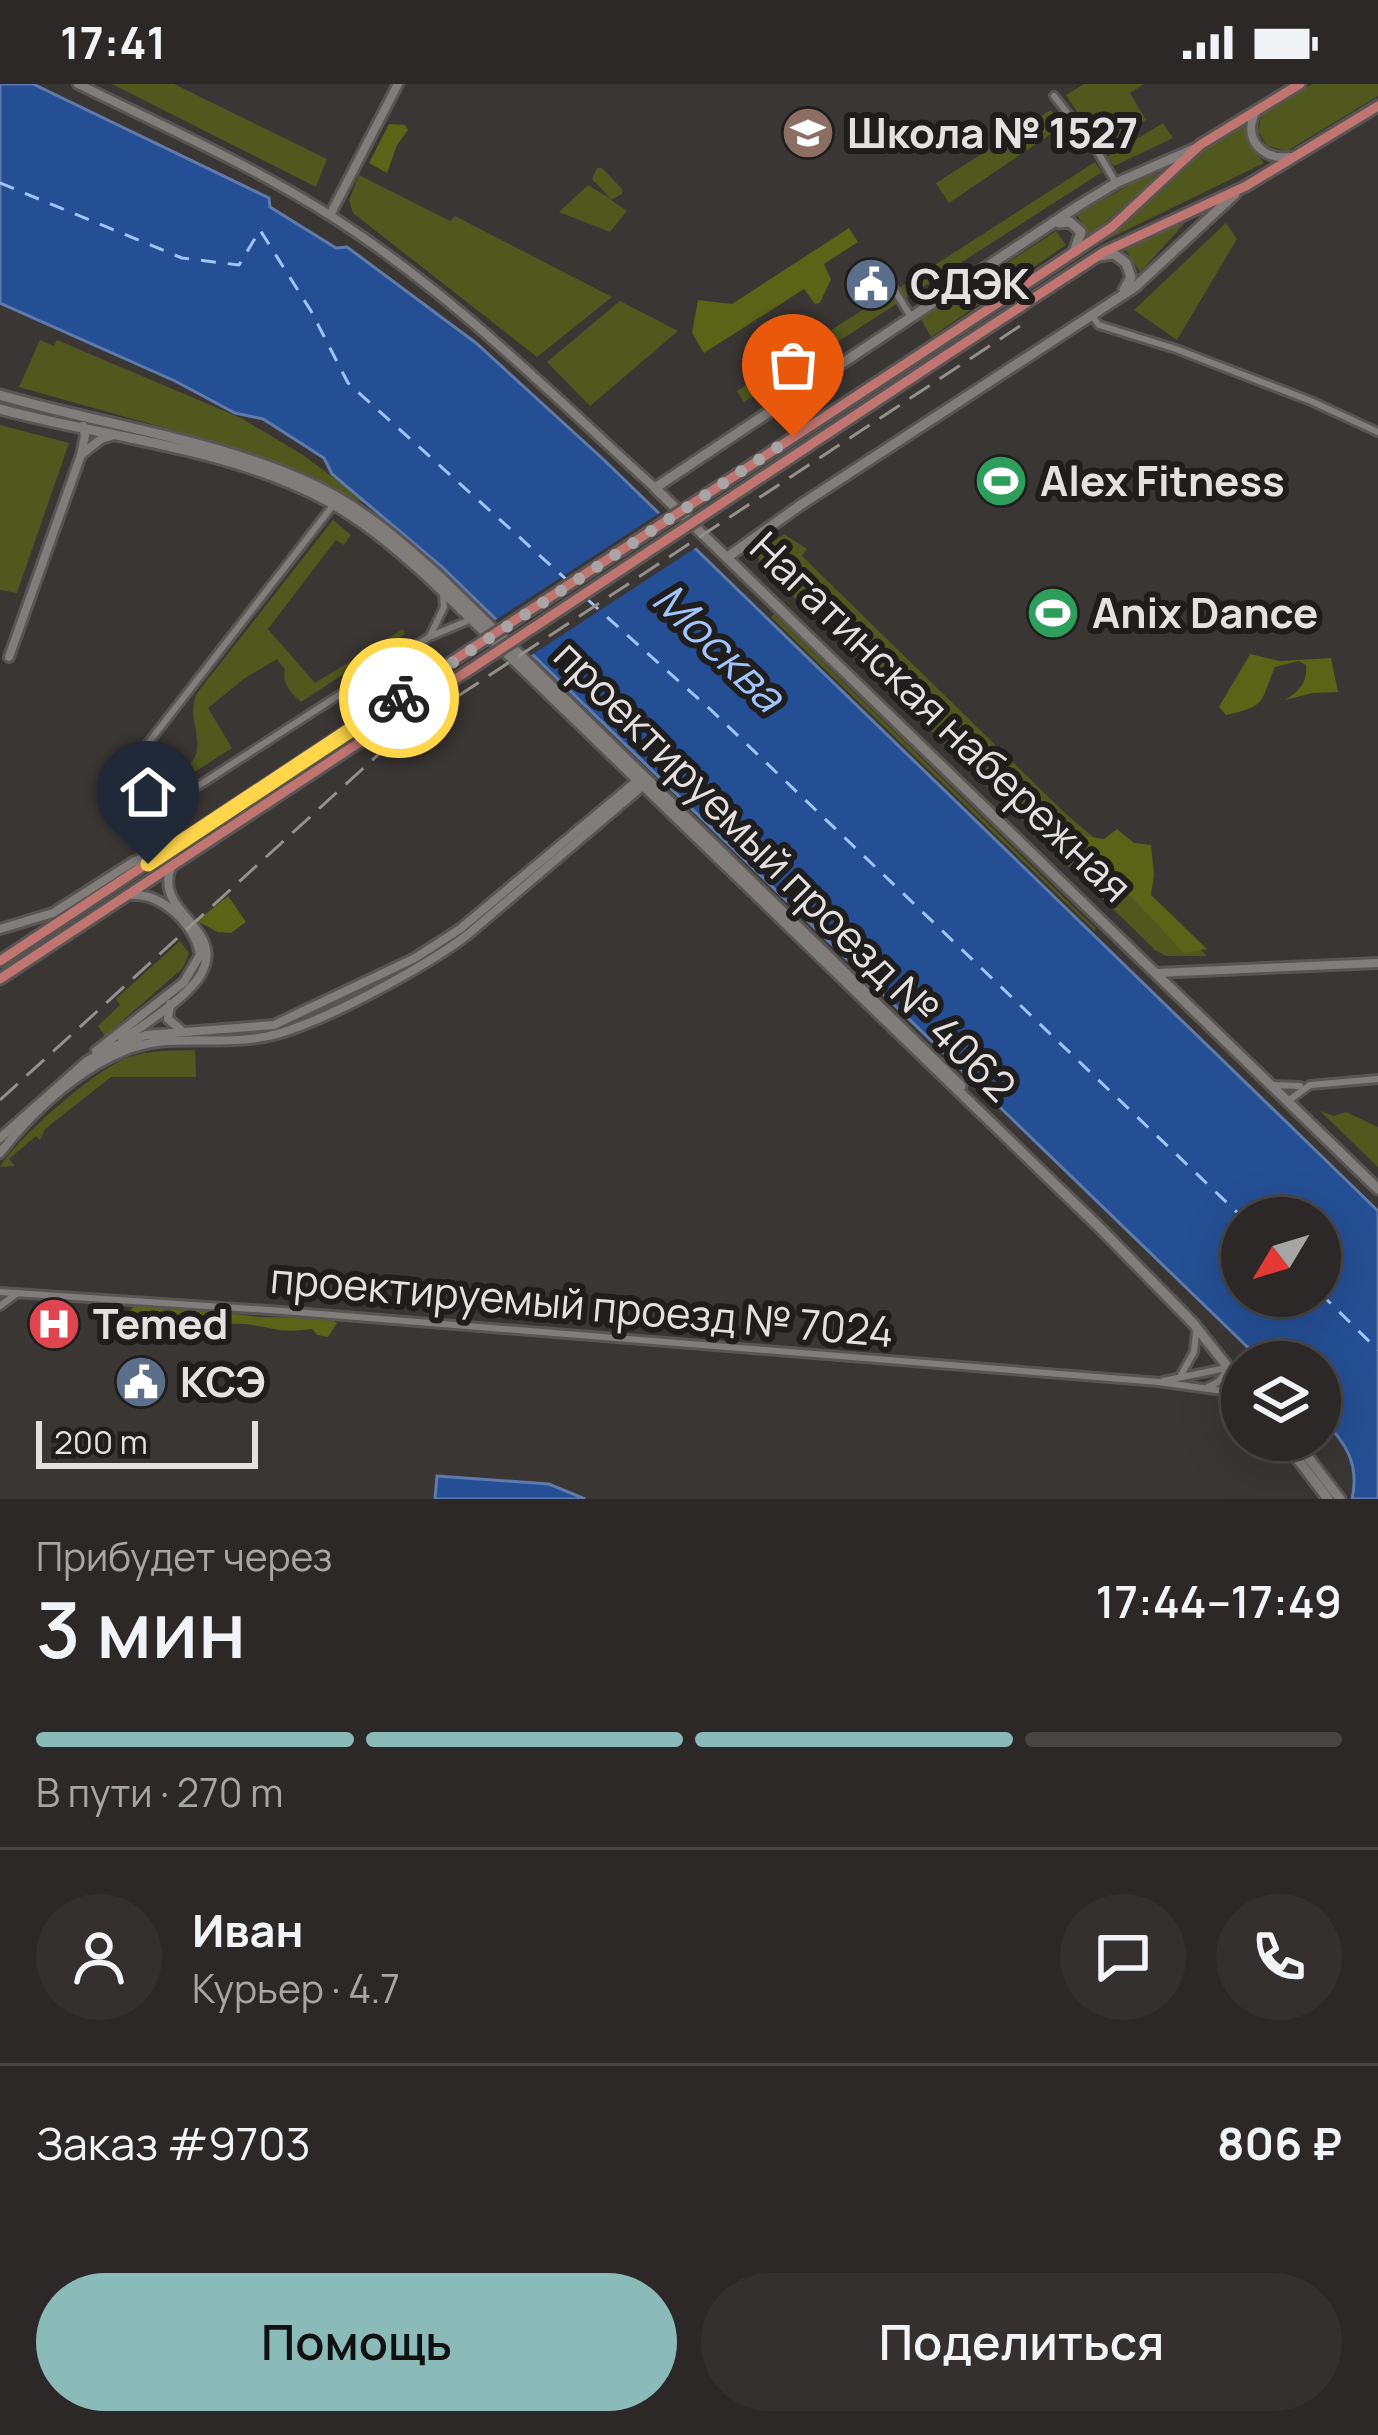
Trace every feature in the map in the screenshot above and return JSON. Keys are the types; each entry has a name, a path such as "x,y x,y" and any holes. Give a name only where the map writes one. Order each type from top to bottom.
{"main road":[{"path":"656,488 1116,183 1201,146 1300,84"},
{"path":"729,556 1136,287 1215,209 1292,156 1378,106"},
{"path":"0,961 1073,254 1112,227 1201,146"},
{"path":"0,979 1096,257 1246,186"},
{"path":"1048,227 1064,221 1077,226 1081,239 1073,254"},
{"path":"1096,257 1114,254 1129,267 1130,280 1116,298"},
{"name":"проектируемый проезд № 4062","path":"0,395 286,473 367,515 439,576 644,780"},
{"name":"проектируемый проезд № 4062","path":"0,409 263,473 363,522 442,590 939,1060 1014,1146 1193,1323 1221,1357"},
{"path":"677,508 671,491 682,470"},
{"name":"Нагатинская набережная","path":"656,488 1378,1189"},
{"path":"1299,1461 1328,1499"},
{"path":"1311,1461 1340,1499"}],"street":[{"name":"Нагатинская набережная","path":"78,84 258,172 331,215 482,327 656,488"},
{"path":"331,215 398,84"},
{"path":"1054,96 1116,183"},
{"path":"1257,110 1250,124 1256,146 1272,157 1292,156"},
{"path":"889,281 911,317"},
{"path":"1092,316 1099,325 1176,349 1378,432"},
{"path":"9,657 81,455 84,428 73,414"},
{"path":"62,424 76,436 81,455"},
{"path":"81,455 114,435"},
{"path":"334,505 122,778 128,809 138,815 164,808 429,637 472,619"},
{"path":"429,637 444,607 442,590"},
{"path":"139,1033 253,1029 292,1019 432,949 644,780"},
{"path":"86,1073 123,1052 153,1043 277,1034 419,966 466,936 644,780"},
{"path":"0,929 53,913 133,862 185,840"},
{"path":"87,1060 139,1033 200,976 205,940 168,895 166,879 172,863"},
{"path":"0,1138 190,976 198,962 200,947 160,899 137,894 120,898"},
{"path":"1156,973 1378,963"},
{"path":"1168,985 1185,971"},
{"path":"172,1001 168,1019 188,1031"},
{"path":"139,1033 142,1018"},
{"path":"139,1033 153,1043"},
{"path":"1,1152 38,1112 112,1047"},
{"path":"1272,1085 1378,1078"},
{"path":"1288,1101 1310,1085"},
{"name":"проектируемый проезд № 7024","path":"0,1292 296,1312 1221,1391"},
{"path":"0,1306 18,1293"},
{"path":"1180,1376 1194,1352 1197,1333 1193,1323"},
{"name":"проектируемый проезд № 7024","path":"1159,1382 1221,1368"},
{"path":"1204,1388 1221,1378"}],"green space":[{"path":"112,84 174,84 327,159 316,187"},
{"path":"1084,84 1144,84 1130,93 1146,120 1101,148 1066,95"},
{"path":"1312,84 1378,84 1378,96 1287,151 1267,146 1258,131 1262,114"},
{"path":"1051,110 1058,119 1066,115 1070,121 949,203 936,183"},
{"path":"1163,123 1173,138 1114,166 1107,157"},
{"path":"389,124 405,125 408,130 387,173 369,163"},
{"path":"1245,125 1249,145 1264,163 1100,243 1205,150"},
{"path":"1095,162 1102,172 906,298 899,288"},
{"path":"597,168 622,189 611,200 627,211 610,232 559,212 588,185 611,199 592,179"},
{"path":"1155,170 1158,175 1090,236 1077,215"},
{"path":"359,175 450,221 455,216 612,297 537,357 353,213 349,200"},
{"path":"1183,220 1184,224 1140,272 1124,248"},
{"path":"1226,223 1237,239 1177,340 1134,310"},
{"path":"849,228 858,242 824,264 831,279 820,303 815,304 804,289 704,353 692,333 698,300 732,304"},
{"path":"1056,231 1066,245 931,337 921,319"},
{"path":"890,292 898,303 744,402 737,391"},
{"path":"620,301 678,331 590,406 547,362"},
{"path":"40,340 54,346 57,340 241,418 303,455 371,506 243,450 19,387"},
{"path":"0,425 69,443 17,593 0,590"},
{"path":"333,520 351,535 344,545 336,540 268,629 315,683 403,629 405,634 301,702 288,688 277,659 245,678 208,708 232,748 140,807 133,805 129,791 187,768 197,748 197,693"},
{"path":"784,534 807,549 802,556 1067,815 1121,860 1128,879 1207,956 1166,956 1155,950 759,568 759,552"},
{"path":"774,614 1096,929 1095,931 771,617"},
{"path":"1250,654 1280,661 1331,658 1338,692 1285,700 1304,681 1306,665 1299,661 1275,667 1256,705 1226,715 1219,707"},
{"path":"1117,829 1134,843 1151,845 1151,895 1207,949 1184,953 1118,883 1091,883 1065,860 1083,836 1104,839"},
{"path":"228,896 246,922 231,933 197,921"},
{"path":"180,941 189,953 183,968 105,1036 98,1026 120,1005 116,999"},
{"path":"195,1050 196,1077 111,1077 45,1129 40,1140 36,1136 9,1159 15,1166 0,1167 59,1105 115,1063 145,1053"},
{"path":"1320,1111 1334,1116 1346,1112 1378,1127 1378,1167"},
{"path":"135,1306 329,1318 337,1323 328,1337 312,1329 204,1322 190,1331 170,1317 151,1324 131,1320 128,1312"}],"water":[{"name":"Москва","path":"0,84 33,84 269,198 270,207 336,248 347,247 476,343 604,460 1378,1211 1378,1499 1352,1499 1354,1474 1341,1442 1341,1341 1241,1341 441,566 332,474 324,458 263,419 235,413 0,303"},
{"path":"437,1476 549,1484 585,1499 435,1499"}],"pier":[{"path":"664,510 700,545 527,658 491,623"}],"ferry route":[{"path":"0,183 182,258 239,265 260,230 311,311 348,383 567,580"},
{"path":"587,599 711,710 1221,1197"},
{"path":"1341,1314 1378,1350"}],"railway":[{"path":"0,1100 380,753 449,702 1029,320"}],"way so far":[{"path":"399,698 793,437"}],"place":[{"name":"Школа № 1527","path":"808,133"},
{"name":"СДЭК","path":"871,284"},
{"name":"Alex Fitness","path":"1001,481"},
{"name":"Anix Dance","path":"1053,613"},
{"name":"Temed","path":"54,1324"},
{"name":"КСЭ","path":"141,1382"}],"route":[{"path":"148,864 399,698"}]}
